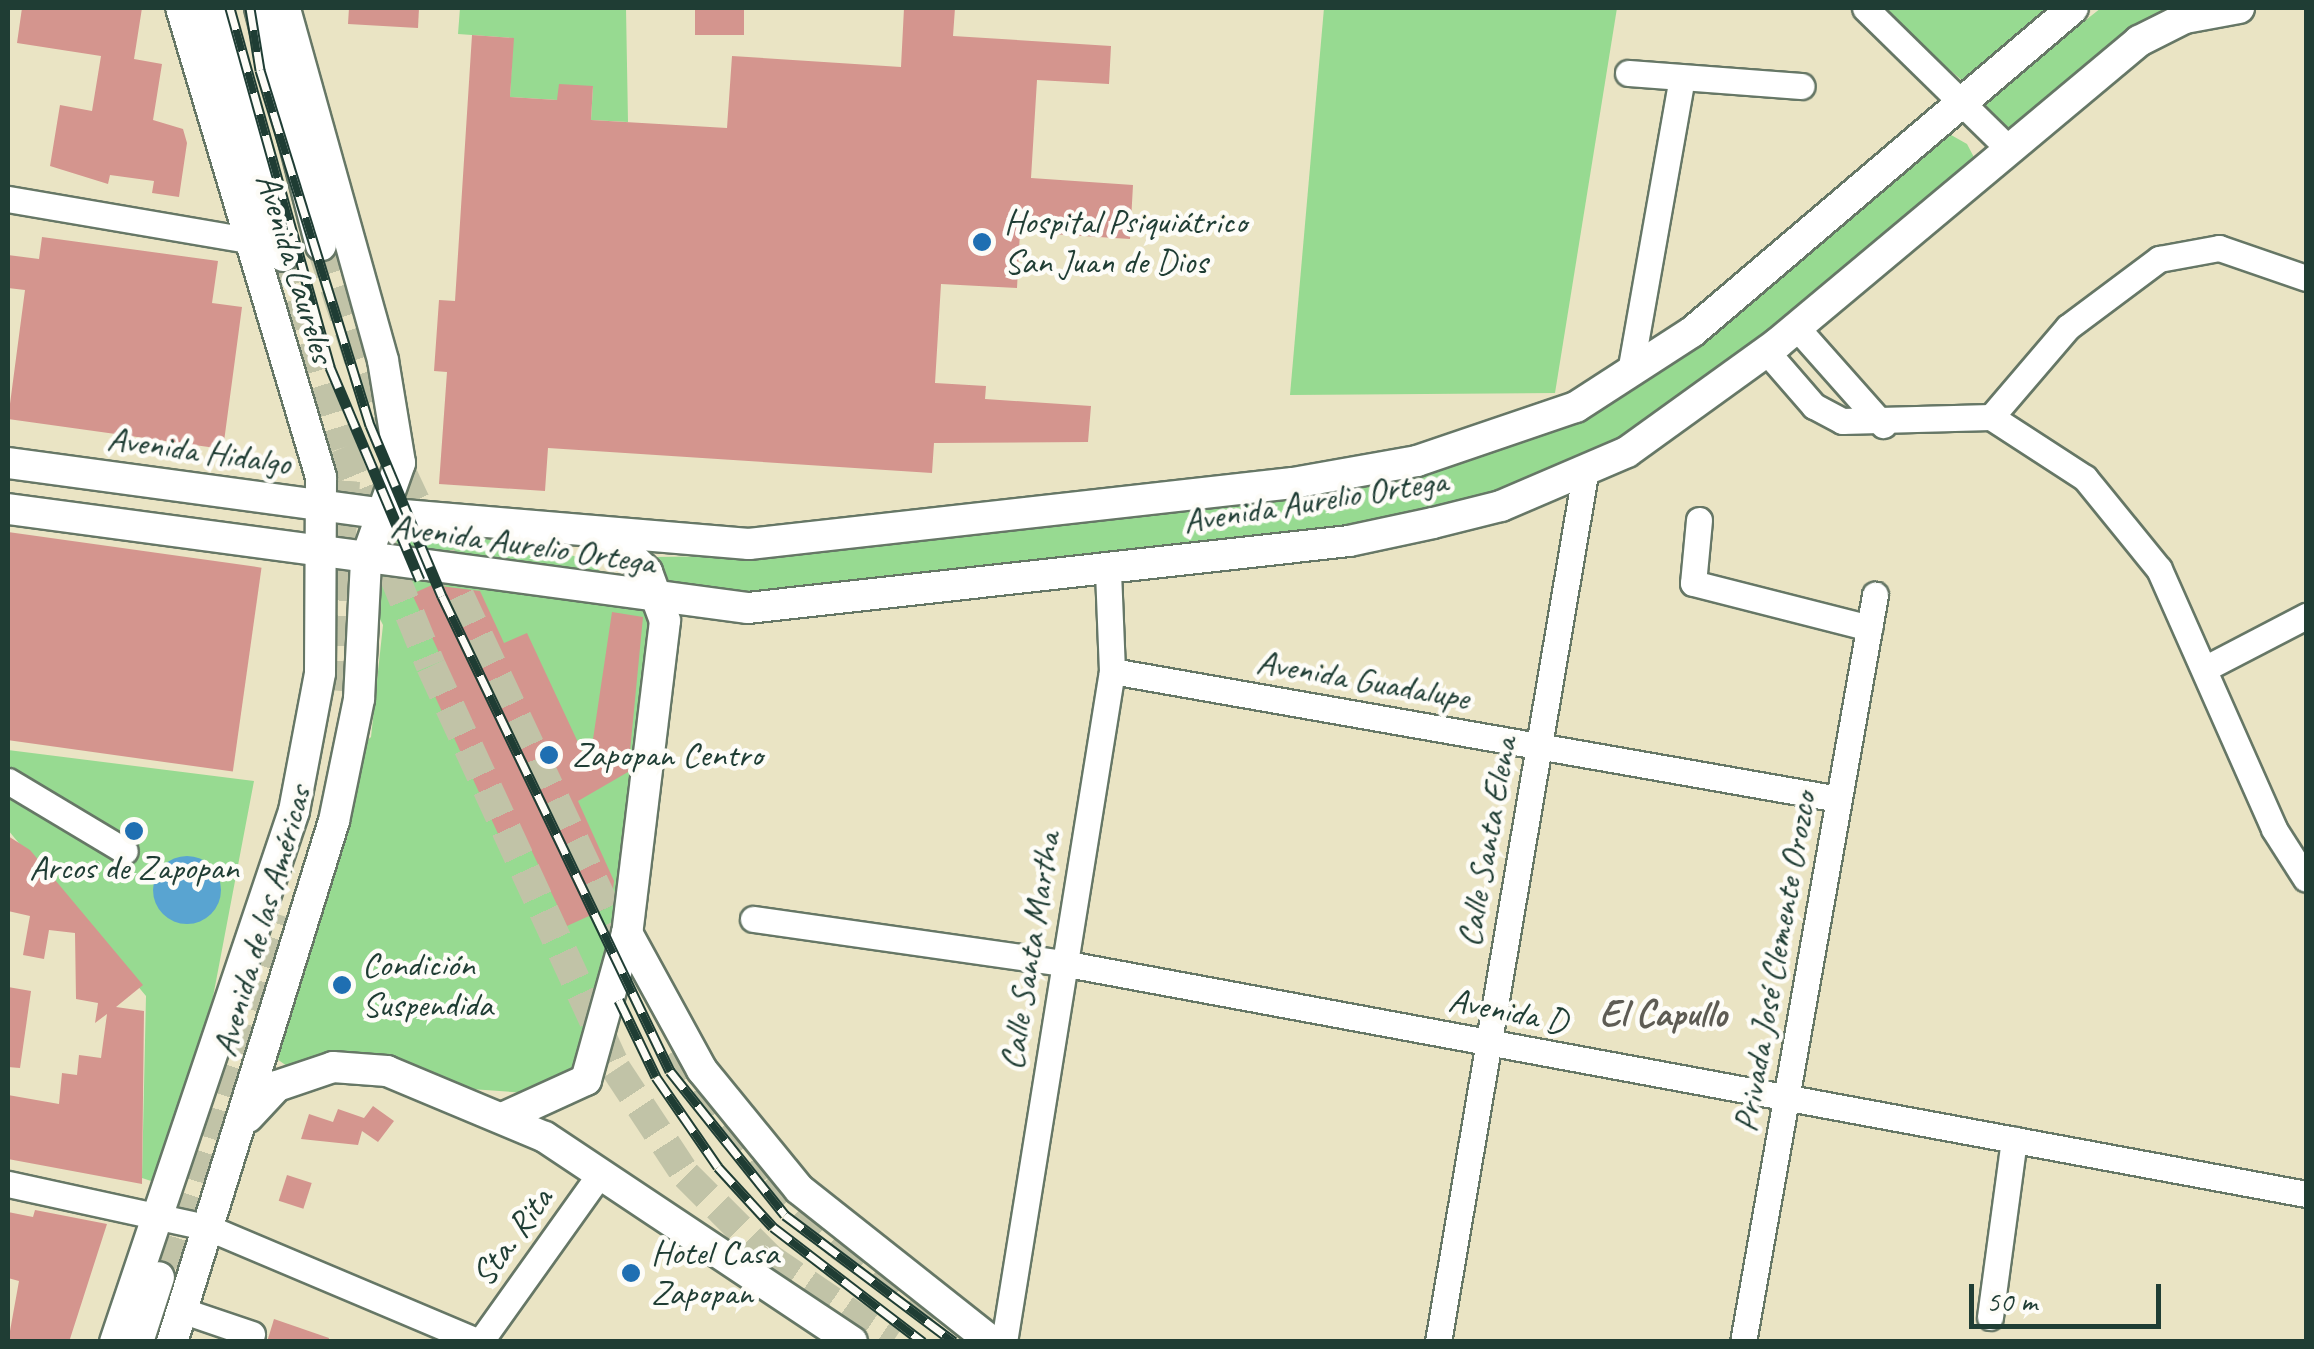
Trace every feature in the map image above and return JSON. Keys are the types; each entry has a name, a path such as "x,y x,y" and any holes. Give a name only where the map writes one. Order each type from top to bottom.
{"main road":[{"name":"Avenida Laureles","path":"181,8 325,506 326,553"},
{"name":"Avenida Laureles","path":"212,8 282,256"},
{"name":"Avenida Laureles","path":"260,8 321,245"},
{"name":"Avenida Laureles","path":"285,8 401,447 380,513"},
{"name":"Avenida Aurelio Ortega","path":"380,513 610,536 782,543 1352,475 1523,429 1630,372 1692,332 1962,98 2073,8"},
{"name":"Avenida Aurelio Ortega","path":"366,560 663,603 798,606 1349,541 1502,506 1586,474 1781,341 2139,41 2185,18 2239,8"},
{"name":"Avenida Hidalgo","path":"8,463 380,513"},
{"path":"8,508 366,560"},
{"name":"Avenida de las Américas","path":"172,1342 245,1123 267,1076 334,821 359,699 366,560 380,513"},
{"path":"507,1116 586,1080 627,933 663,603 610,536"},
{"name":"Avenida de las Américas","path":"114,1342 225,1029 294,811 320,673 326,553"},
{"path":"627,933 702,1070 799,1189 992,1342"},
{"path":"225,1029 267,1076 356,1065 507,1116 852,1342"},
{"path":"138,1342 163,1265"}],"street":[{"path":"1865,8 1962,98 2009,150"},
{"path":"1628,72 1802,86"},
{"path":"1630,372 1682,78"},
{"path":"8,199 249,240"},
{"path":"1990,417 2068,327 2158,259 2219,248 2306,278"},
{"path":"1781,341 1814,406 1842,421 1883,425 1990,417 2037,440 2124,519 2159,569 2274,828 2306,879"},
{"path":"1781,341 1883,425"},
{"name":"Calle Santa Elena","path":"1438,1342 1586,474"},
{"path":"1699,520 1693,583 1869,628"},
{"name":"Calle Santa Martha","path":"1004,1342 1062,963 1112,672 1108,570"},
{"name":"Privada José Clemente Orozco","path":"1743,1342 1875,594"},
{"path":"2206,668 2306,616"},
{"name":"Avenida Guadalupe","path":"1112,672 1839,799"},
{"path":"13,782 126,851"},
{"name":"Avenida D","path":"753,919 1062,963 2306,1194"},
{"path":"1990,1317 2014,1140"},
{"name":"Sta. Rita","path":"480,1342 600,1174"},
{"path":"8,1184 160,1214 210,1228 480,1342"},
{"path":"181,1310 252,1334"}],"green space":[{"path":"460,8 626,8 628,122 591,120 593,86 557,100 510,97 513,38 458,34"},
{"path":"1324,8 1617,8 1555,393 1290,395"},
{"path":"1876,8 2054,8 1964,82"},
{"path":"2101,8 2242,8 2182,17 2013,143 1979,105"},
{"path":"1944,131 1967,144 1978,165 1663,420 1520,493 1360,532 680,602 664,583 655,557 802,555 1119,513 1573,417"},
{"path":"391,527 541,546 587,560 613,582 389,552"},
{"path":"379,571 654,612 625,864 588,1037 575,1066 527,1093 471,1089 365,1056 287,1066 274,1057 359,748 371,737 383,625 370,599"},
{"path":"8,750 254,781 213,997 154,1182 142,1178 146,996 8,830"}],"water":[{"path":"187,856 200,858 211,866 219,877 219,903 211,914 200,922 187,924 174,922 163,914 155,903 153,890 155,877 163,866 174,858"}],"building":[{"path":"22,8 142,8 134,59 162,64 153,120 183,129 187,143 179,197 152,193 154,181 110,175 108,184 50,166 60,105 92,111 101,56 17,43"},
{"path":"349,8 419,8 418,28 348,24"},
{"path":"695,8 744,8 744,35 695,35"},
{"path":"904,8 955,8 953,36 1111,46 1109,84 1037,80 1031,178 1133,185 1130,239 1020,232 1017,288 941,284 935,383 986,386 985,399 1091,406 1088,442 934,443 932,473 548,448 545,491 439,484 447,372 434,371 439,300 455,301 472,35 514,38 510,97 557,100 559,84 593,86 591,120 727,128 732,56 901,67"},
{"path":"42,237 218,261 212,303 242,307 223,449 8,419 25,290 8,288 8,255 39,259"},
{"path":"8,532 262,568 233,772 8,740"},
{"name":"Zapopan Centro","path":"432,585 480,591 504,643 527,633 589,766 612,612 643,617 628,772 578,801 614,881 611,906 567,926 521,828 500,838 427,679 447,670 412,594"},
{"path":"8,836 30,850 143,985 116,1007 144,1011 142,1184 8,1159 8,1095 59,1104 62,1073 77,1075 79,1055 101,1058 107,1014 95,1023 98,1003 76,999 75,933 49,930 44,959 23,955 30,916 8,911"},
{"path":"8,987 31,991 20,1068 8,1067"},
{"path":"373,1106 394,1121 378,1142 362,1131 358,1145 301,1139 309,1114 333,1122 338,1109 364,1118"},
{"path":"287,1175 312,1183 303,1209 279,1201"},
{"path":"35,1210 107,1224 69,1342 8,1342 19,1281 8,1278 8,1212 33,1217"},
{"path":"274,1319 329,1338 328,1342 267,1342"}],"tunnel":[{"path":"321,245 383,433 630,960"},
{"path":"283,256 342,448 431,666 616,1069 686,1175 770,1259 892,1342"},
{"path":"329,690 345,481"},
{"path":"163,1265 274,913"},
{"path":"675,1050 768,1178 839,1245 939,1317"}],"railway":[{"path":"230,8 330,367 420,580"},
{"path":"250,8 260,70 370,425 442,596 670,1071 785,1215 954,1342"},
{"path":"619,1000 656,1077 718,1167 773,1227 923,1342"}],"place":[{"name":"Hospital Psiquiátrico San Juan de Dios","path":"982,242"},
{"name":"Zapopan Centro","path":"549,755"},
{"name":"Arcos de Zapopan","path":"134,831"},
{"name":"Condición Suspendida","path":"342,985"},
{"name":"Hotel Casa Zapopan","path":"631,1273"}],"district":[{"name":"El Capullo","path":"1663,1014"}]}
